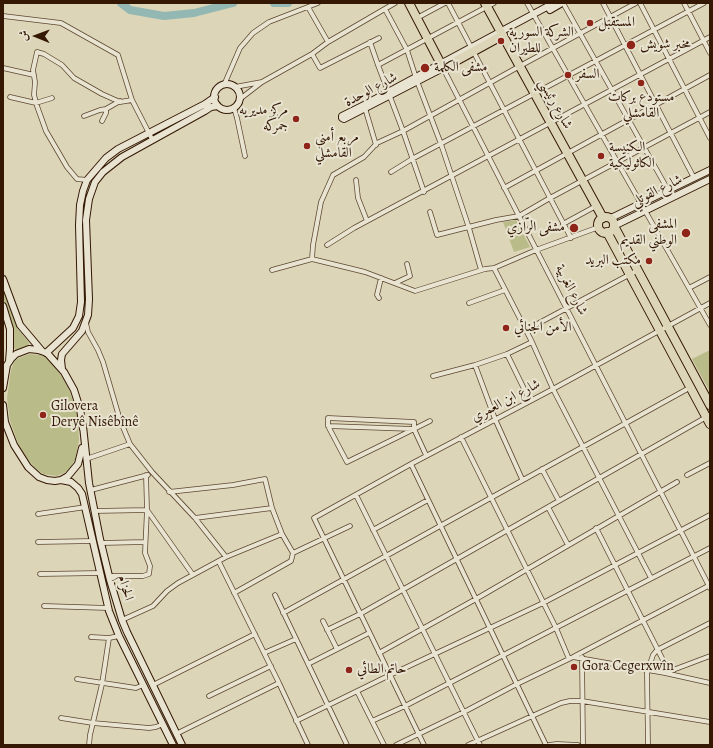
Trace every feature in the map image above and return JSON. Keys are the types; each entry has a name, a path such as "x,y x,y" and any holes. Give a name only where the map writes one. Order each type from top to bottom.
{"highway":[{"name":"شارع الغربية","path":"409,3 442,66"},
{"name":"شارع رئيسي","path":"489,4 502,33 596,206 609,220 638,270 710,405"},
{"name":"شارع الوحدة","path":"442,66 502,33"},
{"path":"607,232 612,230 609,220 599,223 599,227 602,231 607,232 690,387 709,418"}],"street":[{"path":"224,85 240,48 253,33 269,22 318,3"},
{"path":"62,369 60,360 62,354 82,331 86,323 89,299 86,220 87,206 90,194 99,177 108,167 152,139 211,107 218,106 226,110 234,108 240,100 262,82 312,54 328,42 395,3"},
{"path":"417,18 445,3"},
{"path":"448,3 571,238"},
{"path":"527,3 710,325"},
{"name":"شارع الوحدة","path":"534,16 554,3"},
{"path":"563,3 668,190"},
{"name":"شارع الوحدة","path":"502,33 563,3"},
{"path":"603,3 694,178"},
{"path":"312,259 321,202 333,175 364,157 376,145 636,3"},
{"path":"640,3 710,138"},
{"path":"684,3 710,53"},
{"path":"391,172 473,126 704,3"},
{"path":"378,65 428,39 489,4"},
{"path":"308,7 328,42"},
{"path":"385,9 407,50 416,79 452,176 481,270"},
{"path":"3,16 61,23 118,55 132,100 152,139"},
{"path":"327,245 367,221 424,192 710,37"},
{"path":"312,54 320,68 379,38"},
{"path":"370,42 424,192"},
{"path":"87,180 77,179 67,167 46,131 34,95 33,70 37,52 44,54 62,65 74,78 120,101"},
{"name":"شارع الوحدة","path":"389,93 365,108 344,119 342,118 342,116 442,66"},
{"name":"شارع الغربية","path":"442,66 624,423 710,586"},
{"path":"3,68 34,75"},
{"path":"504,188 710,75"},
{"path":"235,87 262,82"},
{"path":"44,352 73,328 79,316 81,302 79,226 80,205 87,180 106,158 148,133 205,104 215,97 218,89 224,85 228,84 235,87 239,93 240,100"},
{"path":"215,97 218,106"},
{"path":"10,98 36,103 52,98"},
{"path":"84,116 100,110 106,110 120,101 132,100"},
{"path":"234,108 245,156"},
{"path":"365,108 376,145"},
{"path":"102,121 106,110"},
{"path":"430,212 437,235 496,220 519,216 582,180 710,112"},
{"name":"شارع القوتلي","path":"609,220 710,170"},
{"name":"شارع القوتلي","path":"609,220 645,211 710,179"},
{"path":"356,180 358,198 367,221"},
{"path":"563,224 596,206"},
{"path":"272,270 312,259 365,272 415,291 481,270 494,268 536,250 599,227"},
{"path":"395,283 410,276 407,264"},
{"path":"494,268 599,478 651,578"},
{"path":"526,330 638,270"},
{"path":"689,288 710,277"},
{"path":"379,298 377,295 381,278"},
{"path":"3,279 20,325 44,352 54,359 62,369 74,390 80,409 83,426 82,453 78,464 71,474 61,480 49,480 35,474 28,467 17,451 10,436 3,405"},
{"path":"469,303 505,290"},
{"name":"شارع ابن العمري","path":"323,538 314,518 426,455 530,401 710,303"},
{"path":"3,306 9,323 10,336 10,354 5,371 3,388"},
{"path":"86,323 88,332 103,362 120,420 130,444 153,474 195,518 226,557"},
{"path":"433,376 475,365 508,354 532,342"},
{"path":"5,371 11,359 22,351 29,349 44,352"},
{"path":"508,354 530,401"},
{"path":"475,365 495,419 522,479"},
{"path":"283,612 698,383"},
{"path":"426,455 414,429 414,422 328,418 328,426 347,462 414,429 430,421"},
{"path":"327,630 360,614 641,454 709,418"},
{"path":"393,422 393,429"},
{"name":"الحزام","path":"83,426 86,459 94,511 109,576 122,620 182,745"},
{"path":"328,426 414,429"},
{"path":"461,437 556,628 568,659"},
{"path":"86,459 130,444"},
{"path":"687,476 710,463"},
{"path":"411,464 546,745"},
{"path":"542,469 559,501"},
{"path":"91,490 153,474"},
{"path":"109,576 143,576 149,574 150,566 145,553 147,510 146,475"},
{"path":"169,492 233,485 265,479 272,508 282,534 293,553 291,562 234,593"},
{"name":"الحزام","path":"61,480 71,482 82,494 108,608 119,636 173,745"},
{"path":"379,653 527,570 618,515 677,482"},
{"path":"356,495 479,743"},
{"path":"373,530 428,500"},
{"path":"38,514 86,507"},
{"path":"548,507 568,545"},
{"path":"195,518 272,508"},
{"path":"94,511 147,510"},
{"path":"147,510 193,575"},
{"path":"296,721 543,603 710,515"},
{"path":"293,553 350,526"},
{"path":"596,528 665,664 665,673"},
{"path":"122,620 153,606 167,591 178,583 226,557 282,534"},
{"path":"323,538 424,745"},
{"path":"38,542 93,541"},
{"path":"101,543 146,542"},
{"path":"372,721 405,706 503,656 710,548"},
{"path":"219,562 280,683 308,745"},
{"path":"40,574 101,573"},
{"path":"396,745 581,653 710,586"},
{"path":"275,595 347,745"},
{"path":"44,606 108,608"},
{"path":"322,621 337,649"},
{"path":"648,745 647,670 653,655 657,650 710,623"},
{"path":"308,664 369,633"},
{"path":"153,685 255,634"},
{"path":"91,637 109,638 119,636"},
{"path":"89,745 102,684 109,638"},
{"path":"264,653 296,639"},
{"path":"581,653 583,745"},
{"path":"665,673 710,656"},
{"path":"573,657 665,673 710,683"},
{"path":"209,696 271,666"},
{"path":"77,679 136,688 143,685"},
{"path":"176,734 280,683"},
{"path":"357,691 384,745"},
{"path":"468,745 479,743 532,716 566,702 582,701 710,722"},
{"path":"62,718 93,723 149,728 163,724"},
{"path":"549,745 578,745"}],"green space":[{"path":"516,220 530,247 514,252 503,222"},
{"path":"3,289 18,329 29,343 28,346 18,350 14,348 13,329 3,297"},
{"path":"710,350 710,392 692,359"},
{"path":"29,354 45,357 53,364 70,392 77,414 79,440 75,460 68,471 57,476 43,474 35,468 24,454 18,443 10,421 7,398 11,370 14,362"}],"waterway":[{"path":"121,3 130,10 164,16 194,13 233,3"},
{"path":"274,3 288,3"}],"place":[{"name":"المستقبل","path":"590,23"},
{"name":"الشركة السورية للطيران","path":"501,41"},
{"name":"مخبر شويش","path":"631,45"},
{"name":"مشفى الكلمة","path":"425,68"},
{"name":"السفر","path":"568,75"},
{"name":"مستودع بركات القامشلي","path":"641,83"},
{"name":"مركز مديريه جمركه","path":"296,119"},
{"name":"مربع أمني القامشلي","path":"307,146"},
{"name":"الكنيسة الكاثوليكية","path":"601,156"},
{"name":"مشفى الرّازي","path":"574,228"},
{"name":"المشفى الوطني القديم","path":"686,233"},
{"name":"مكتب البريد","path":"649,261"},
{"name":"الأمن الجنائي","path":"506,328"},
{"name":"Gilovera Deryê Nisêbînê","path":"43,415"},
{"name":"Gora Cegerxwîn","path":"574,667"},
{"name":"حاتم الطائي","path":"349,670"}]}
